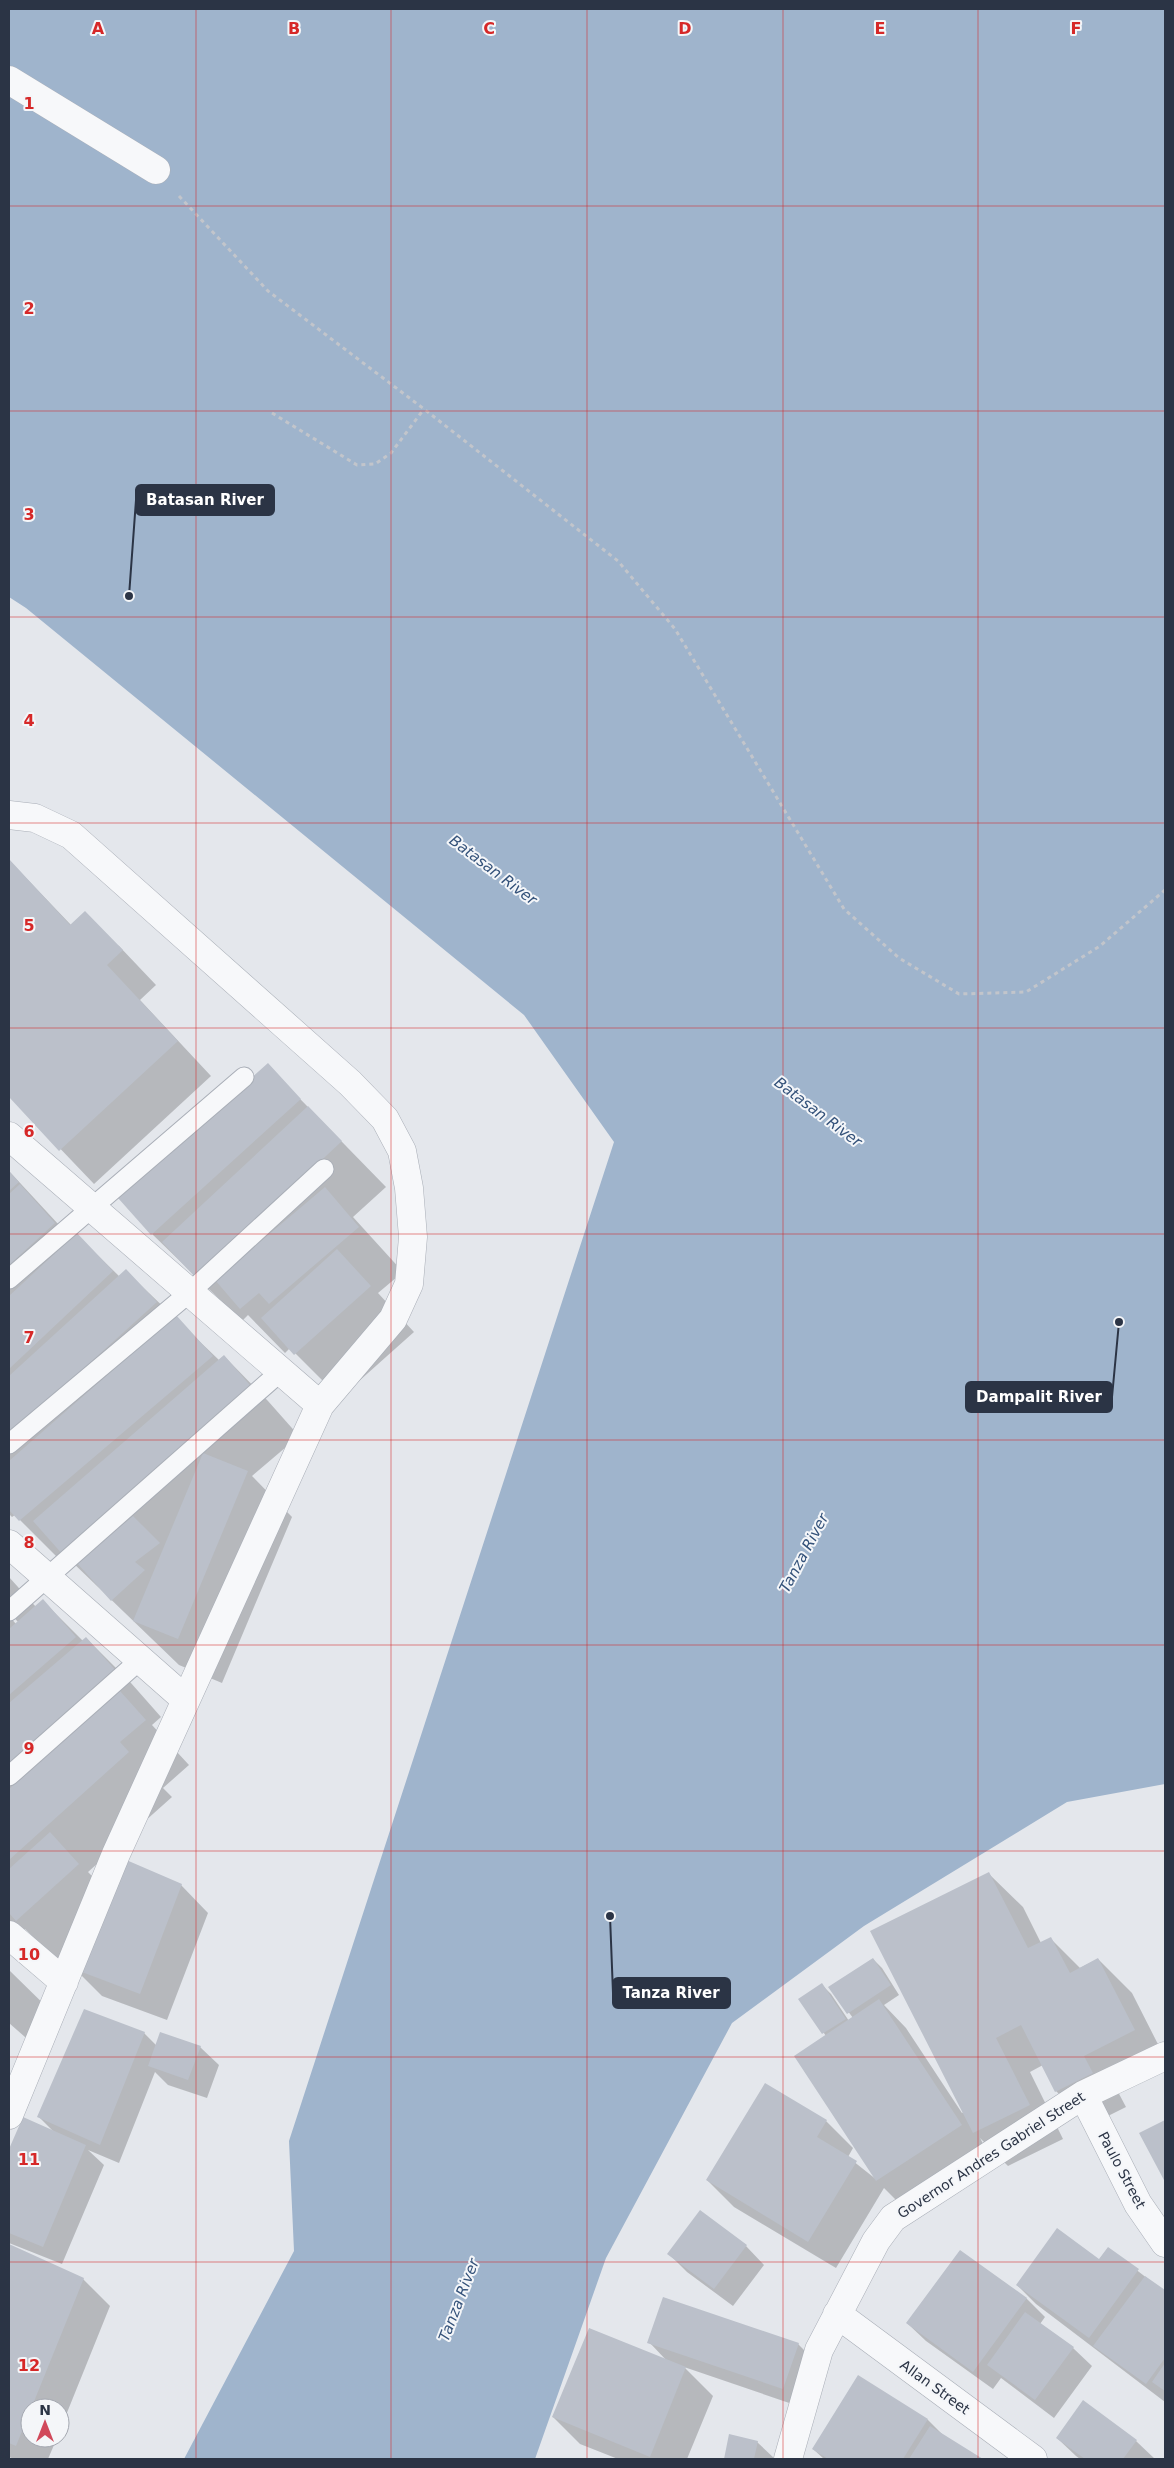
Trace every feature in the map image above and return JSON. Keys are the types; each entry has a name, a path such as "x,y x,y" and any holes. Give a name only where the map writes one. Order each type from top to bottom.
{"street":[{"path":"9,80 156,170"},
{"path":"9,815 35,818 71,835 350,1083 385,1119 402,1151 409,1188 413,1237 408,1284 393,1319 320,1405 116,1854 9,2115"},
{"path":"9,1136 320,1405"},
{"path":"9,1544 185,1699"},
{"path":"9,1935 64,1982"},
{"name":"Governor Andres Gabriel Street","path":"788,2459 819,2350 836,2314 876,2241 893,2218 1083,2095 1165,2056"},
{"name":"Paulo Street","path":"1083,2095 1138,2204 1165,2243"},
{"name":"Allan Street","path":"836,2314 1033,2459"}],"lane":[{"path":"9,1279 244,1077"},
{"path":"9,1444 189,1293 324,1169"},
{"path":"9,1611 280,1372"},
{"path":"9,1776 140,1660"}],"path":[{"path":"268,291 424,409 618,561 675,629 844,909 899,958 959,994 1026,992 1100,946 1165,890"},
{"path":"272,414 357,465 375,464 391,452 424,409"}],"water":[{"path":"9,9 1165,9 1165,1784 1067,1802 864,1926 732,2023 606,2258 535,2459 184,2459 294,2251 289,2141 614,1142 524,1015 26,608 9,597"}],"building":[{"path":"9,859 70,925 85,911 123,950 107,965 178,1041 59,1151 9,1097"},
{"path":"268,1063 301,1099 151,1235 118,1198"},
{"path":"308,1106 342,1141 196,1278 162,1242"},
{"path":"9,1171 19,1182 9,1191"},
{"path":"20,1184 55,1223 9,1265 9,1194"},
{"path":"325,1187 359,1227 269,1304 259,1293 240,1309 215,1280"},
{"path":"77,1233 113,1271 9,1369 9,1296"},
{"path":"337,1249 371,1286 294,1355 261,1318"},
{"path":"126,1269 157,1302 9,1436 9,1376"},
{"path":"176,1315 213,1356 19,1521 9,1510 9,1461"},
{"path":"224,1355 255,1391 64,1556 33,1521"},
{"path":"203,1453 248,1471 178,1639 133,1621"},
{"path":"133,1516 160,1543 135,1562 145,1570 111,1601 77,1563"},
{"path":"43,1599 76,1637 9,1695 9,1629"},
{"path":"86,1637 117,1672 9,1766 9,1703"},
{"path":"120,1691 146,1720 120,1742 129,1752 9,1860 9,1789"},
{"path":"50,1832 79,1864 16,1921 9,1913 9,1869"},
{"path":"117,1856 182,1884 140,1994 74,1969"},
{"path":"989,1872 1028,1948 1051,1937 1070,1973 1098,1958 1135,2030 1084,2056 1093,2073 1055,2092 1021,2025 996,2038 1030,2105 973,2133 870,1931"},
{"path":"873,1958 891,1985 847,2014 828,1987"},
{"path":"822,1983 846,2019 822,2034 798,1999"},
{"path":"879,1999 962,2125 876,2181 794,2056"},
{"path":"84,2009 145,2032 100,2145 37,2117"},
{"path":"160,2032 201,2046 188,2080 148,2066"},
{"path":"765,2083 827,2120 817,2137 857,2161 808,2242 706,2180"},
{"path":"23,2117 86,2145 43,2247 9,2233 9,2149"},
{"path":"1165,2120 1165,2182 1139,2133"},
{"path":"700,2210 747,2245 714,2289 667,2254"},
{"path":"1057,2228 1099,2259 1108,2247 1139,2269 1089,2338 1016,2285"},
{"path":"9,2244 84,2278 35,2398 20,2398 20,2436 16,2446 9,2443"},
{"path":"960,2250 1027,2298 973,2372 906,2323"},
{"path":"1145,2276 1165,2290 1165,2358 1146,2384 1093,2346"},
{"path":"663,2297 799,2343 783,2389 647,2343"},
{"path":"1025,2312 1074,2347 1035,2400 987,2365"},
{"path":"589,2328 686,2367 650,2457 552,2417"},
{"path":"1165,2363 1165,2391 1152,2382"},
{"path":"858,2375 928,2419 903,2459 828,2459 812,2449"},
{"path":"1083,2400 1137,2440 1123,2459 1085,2459 1056,2438"},
{"path":"930,2426 983,2459 909,2459"},
{"path":"729,2434 758,2441 754,2459 724,2459"}],"place":[{"name":"Batasan River","path":"129,596"},
{"name":"Dampalit River","path":"1119,1322"},
{"name":"Tanza River","path":"610,1916"}]}
